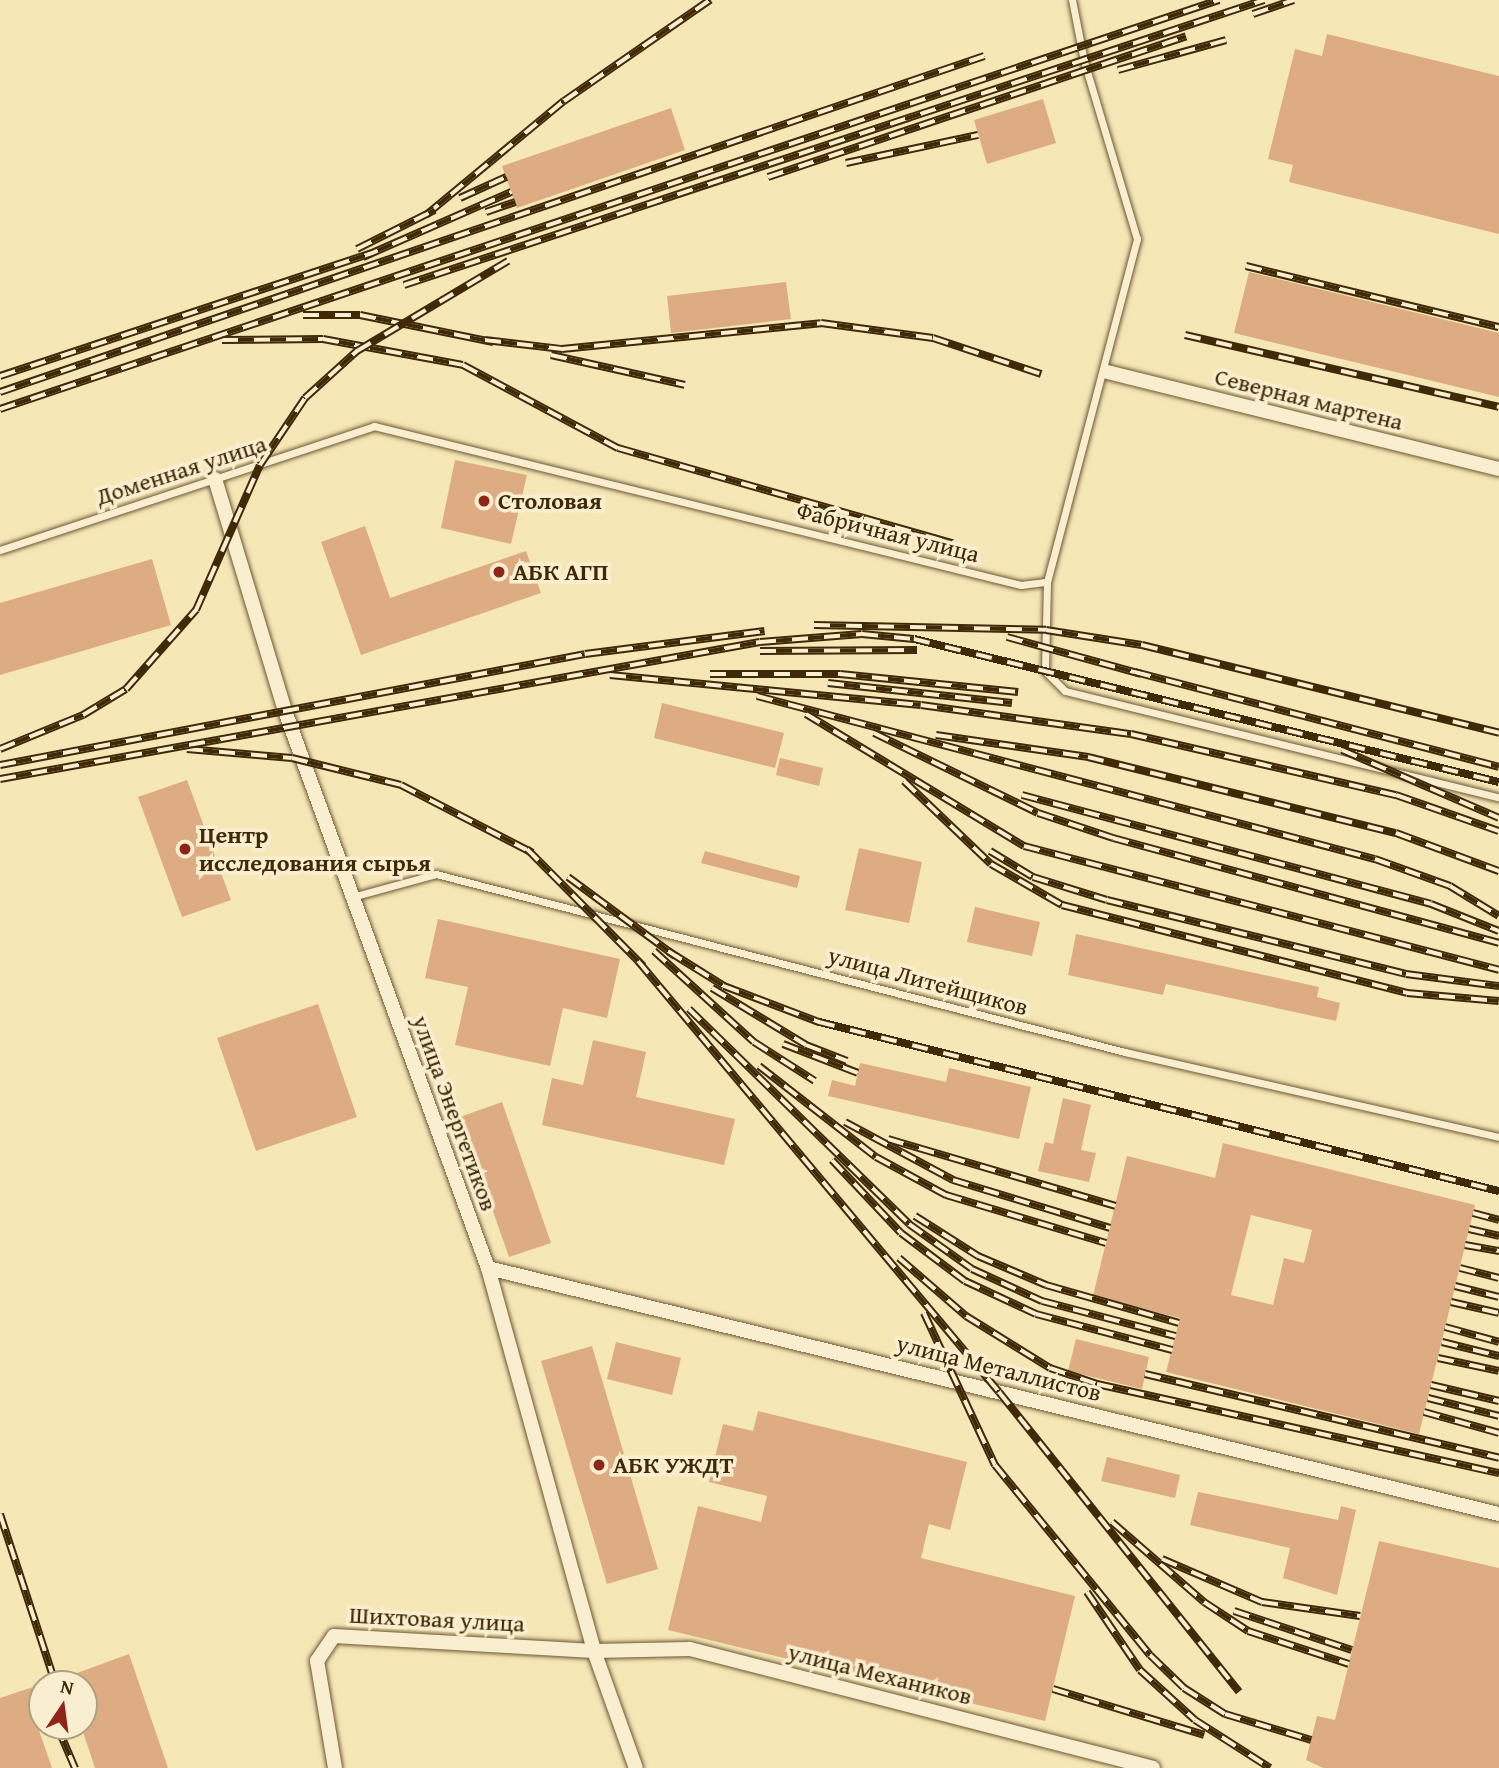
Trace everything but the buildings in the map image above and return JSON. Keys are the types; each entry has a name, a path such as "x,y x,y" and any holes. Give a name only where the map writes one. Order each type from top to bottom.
{"street":[{"name":"Северная мартена","path":"1107,372 1499,469"},
{"name":"улица Энергетиков","path":"215,479 285,711 488,1268 594,1651 636,1768"},
{"name":"улица Металлистов","path":"488,1268 1499,1514"},
{"name":"Шихтовая улица","path":"335,1768 317,1661 334,1636 594,1651"},
{"name":"улица Механиков","path":"594,1651 690,1648 1153,1768"}],"lane":[{"path":"1072,0 1084,61 1137,239 1107,372 1047,582 1045,671 1065,691 1499,798"},
{"name":"Фабричная улица","path":"374,426 1021,585 1047,582"},
{"name":"Доменная улица","path":"0,550 374,426"},
{"name":"улица Литейщиков","path":"351,897 436,874 1125,1052 1499,1137"}],"railway":[{"path":"426,215 564,101 710,0"},
{"path":"0,409 1219,0"},
{"path":"404,285 1264,0"},
{"path":"1253,14 1294,0"},
{"path":"768,177 1186,36"},
{"path":"1118,70 1226,40"},
{"path":"0,392 984,56"},
{"path":"846,163 978,135"},
{"path":"460,198 506,177"},
{"path":"363,257 511,192"},
{"path":"486,212 515,202"},
{"path":"357,249 435,210"},
{"path":"0,376 371,253"},
{"path":"0,749 83,715 126,689 196,610 260,465 305,398 357,351 508,261"},
{"path":"1246,266 1499,327"},
{"path":"303,315 360,315 493,342"},
{"path":"485,340 562,349 821,323 933,338 1041,374"},
{"path":"1185,335 1499,407"},
{"path":"222,340 323,339 463,365 618,448 955,544"},
{"path":"551,355 685,385"},
{"path":"814,625 1046,630 1142,645 1499,733"},
{"path":"0,765 585,654 765,631"},
{"path":"0,779 760,642 862,634 914,639 1499,782"},
{"path":"1007,637 1141,674"},
{"path":"760,651 917,650"},
{"path":"1135,672 1499,767"},
{"path":"710,674 840,674 1018,692"},
{"path":"610,675 921,705 1131,734 1396,795 1499,831"},
{"path":"828,683 1012,703"},
{"path":"757,696 1375,859 1450,886 1499,916"},
{"path":"806,714 1024,846 1499,970"},
{"path":"874,733 1038,813 1113,838 1499,943"},
{"path":"936,735 1088,757 1396,833 1499,871"},
{"path":"187,749 292,758 401,785 533,853"},
{"path":"1342,750 1499,818"},
{"path":"904,781 991,864 1062,905 1407,993 1499,1001"},
{"path":"1022,795 1431,904 1499,931"},
{"path":"527,849 643,966"},
{"path":"990,851 1033,877 1107,900 1406,974 1499,986"},
{"path":"568,877 675,956"},
{"path":"654,951 754,1042 815,1081"},
{"path":"668,951 724,986 819,1022 1499,1191"},
{"path":"638,961 999,1392 1239,1692"},
{"path":"712,988 806,1045 847,1061"},
{"path":"689,1009 909,1224 972,1269 1042,1301 1175,1336"},
{"path":"783,1044 858,1073"},
{"path":"759,1066 876,1157 946,1195 1106,1243"},
{"path":"845,1122 953,1180 1110,1228"},
{"path":"888,1139 1115,1206"},
{"path":"832,1160 901,1233 965,1281 1036,1314 1172,1350"},
{"path":"1473,1213 1499,1220"},
{"path":"915,1216 978,1256 1046,1285 1179,1323"},
{"path":"1469,1229 1499,1236"},
{"path":"1465,1245 1499,1251"},
{"path":"899,1258 966,1316 1050,1368 1097,1384 1499,1473"},
{"path":"1460,1268 1499,1278"},
{"path":"1455,1286 1499,1297"},
{"path":"1451,1302 1499,1313"},
{"path":"924,1313 995,1465 1150,1655 1184,1688 1225,1714 1311,1740"},
{"path":"1445,1327 1499,1342"},
{"path":"1442,1342 1499,1356"},
{"path":"1438,1358 1499,1371"},
{"path":"1145,1374 1499,1458"},
{"path":"1431,1385 1499,1401"},
{"path":"1428,1398 1499,1416"},
{"path":"1424,1412 1499,1433"},
{"path":"0,1514 51,1670"},
{"path":"1112,1522 1204,1602 1248,1631 1349,1664"},
{"path":"1162,1559 1262,1602 1360,1616"},
{"path":"1087,1592 1140,1670 1195,1720 1270,1768"},
{"path":"1234,1611 1352,1650"},
{"path":"1053,1689 1204,1735"},
{"path":"63,1740 75,1768"}],"place":[{"name":"Столовая","path":"484,501"},
{"name":"АБК АГП","path":"499,572"},
{"name":"Центр исследования сырья","path":"185,849"},
{"name":"АБК УЖДТ","path":"599,1465"}]}
